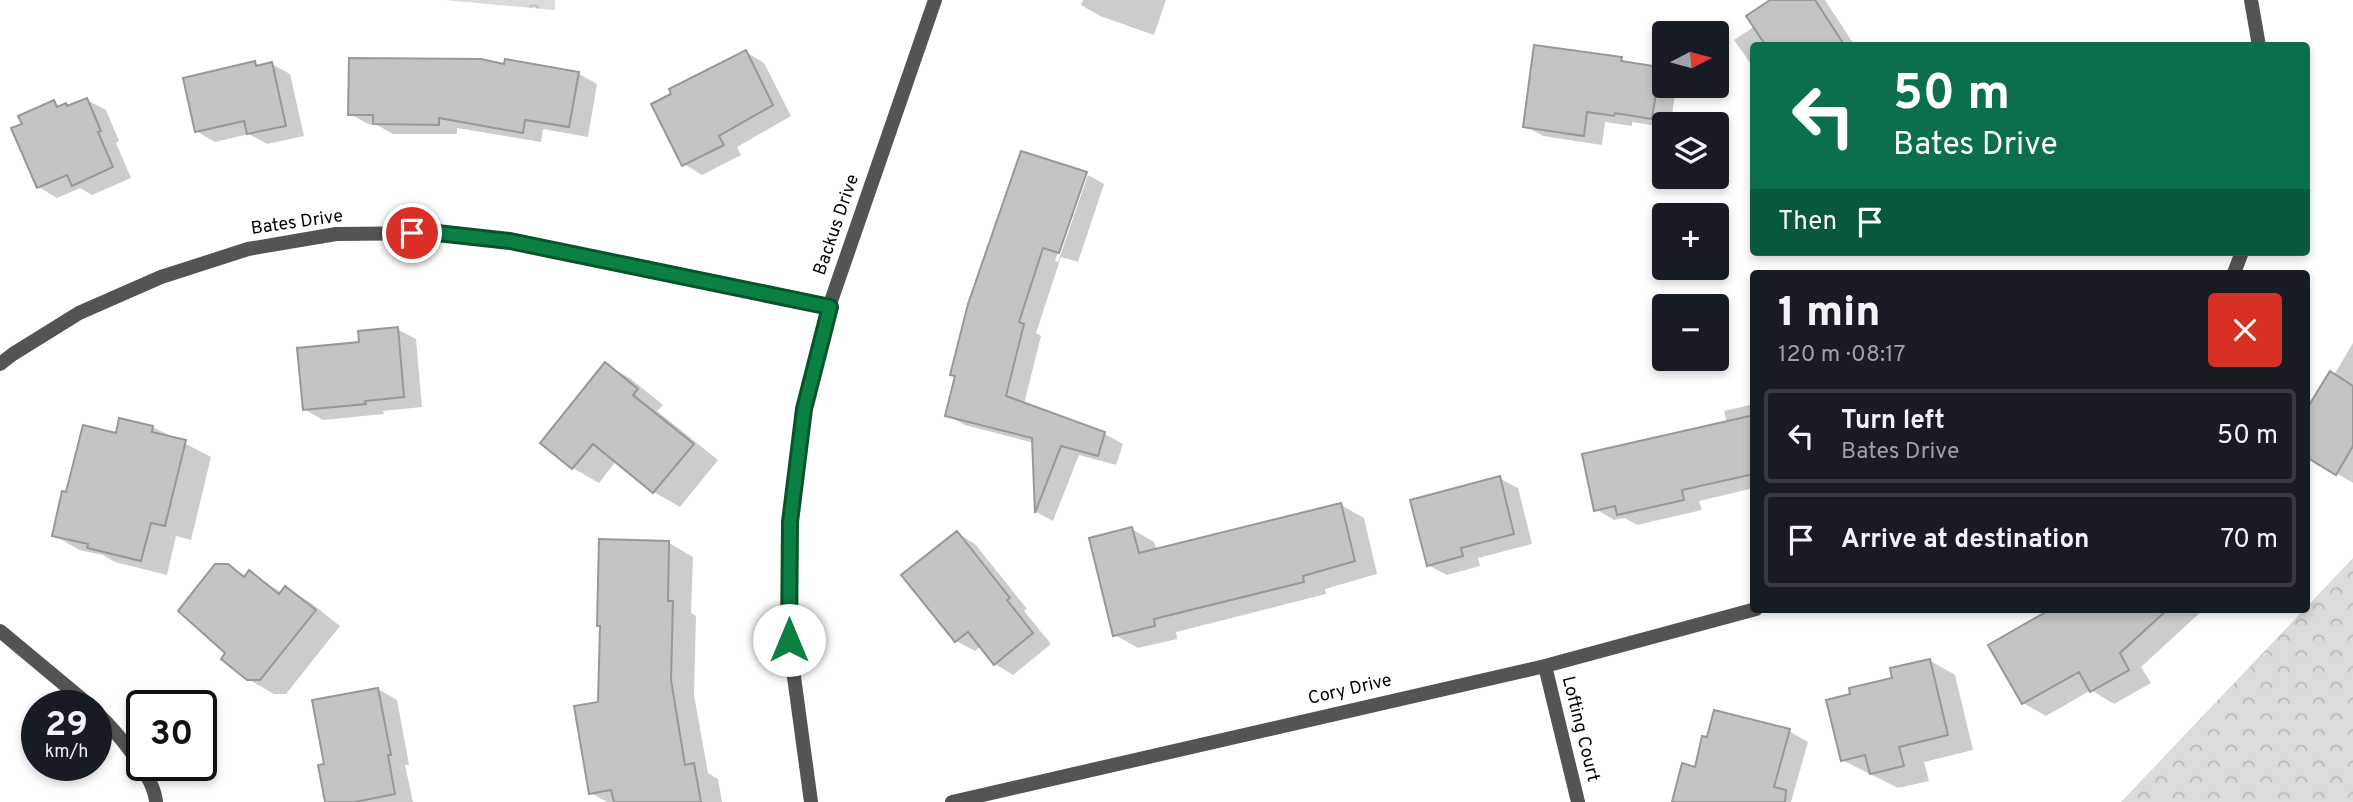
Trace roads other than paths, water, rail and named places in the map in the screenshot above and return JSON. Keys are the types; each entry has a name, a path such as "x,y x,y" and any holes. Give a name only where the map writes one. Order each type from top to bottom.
{"street":[{"name":"Backus Drive","path":"811,802 789,640 790,522 804,409 830,307 935,0"},
{"path":"2251,0 2258,42"},
{"name":"Bates Drive","path":"0,365 79,313 160,277 248,249 336,234 437,233 510,241 830,307"},
{"name":"Cory Drive","path":"951,802 1545,666 1750,611"},
{"path":"0,631 71,690"},
{"name":"Lofting Court","path":"1545,666 1578,802"},
{"path":"112,727 141,767 156,796 156,802"}]}
